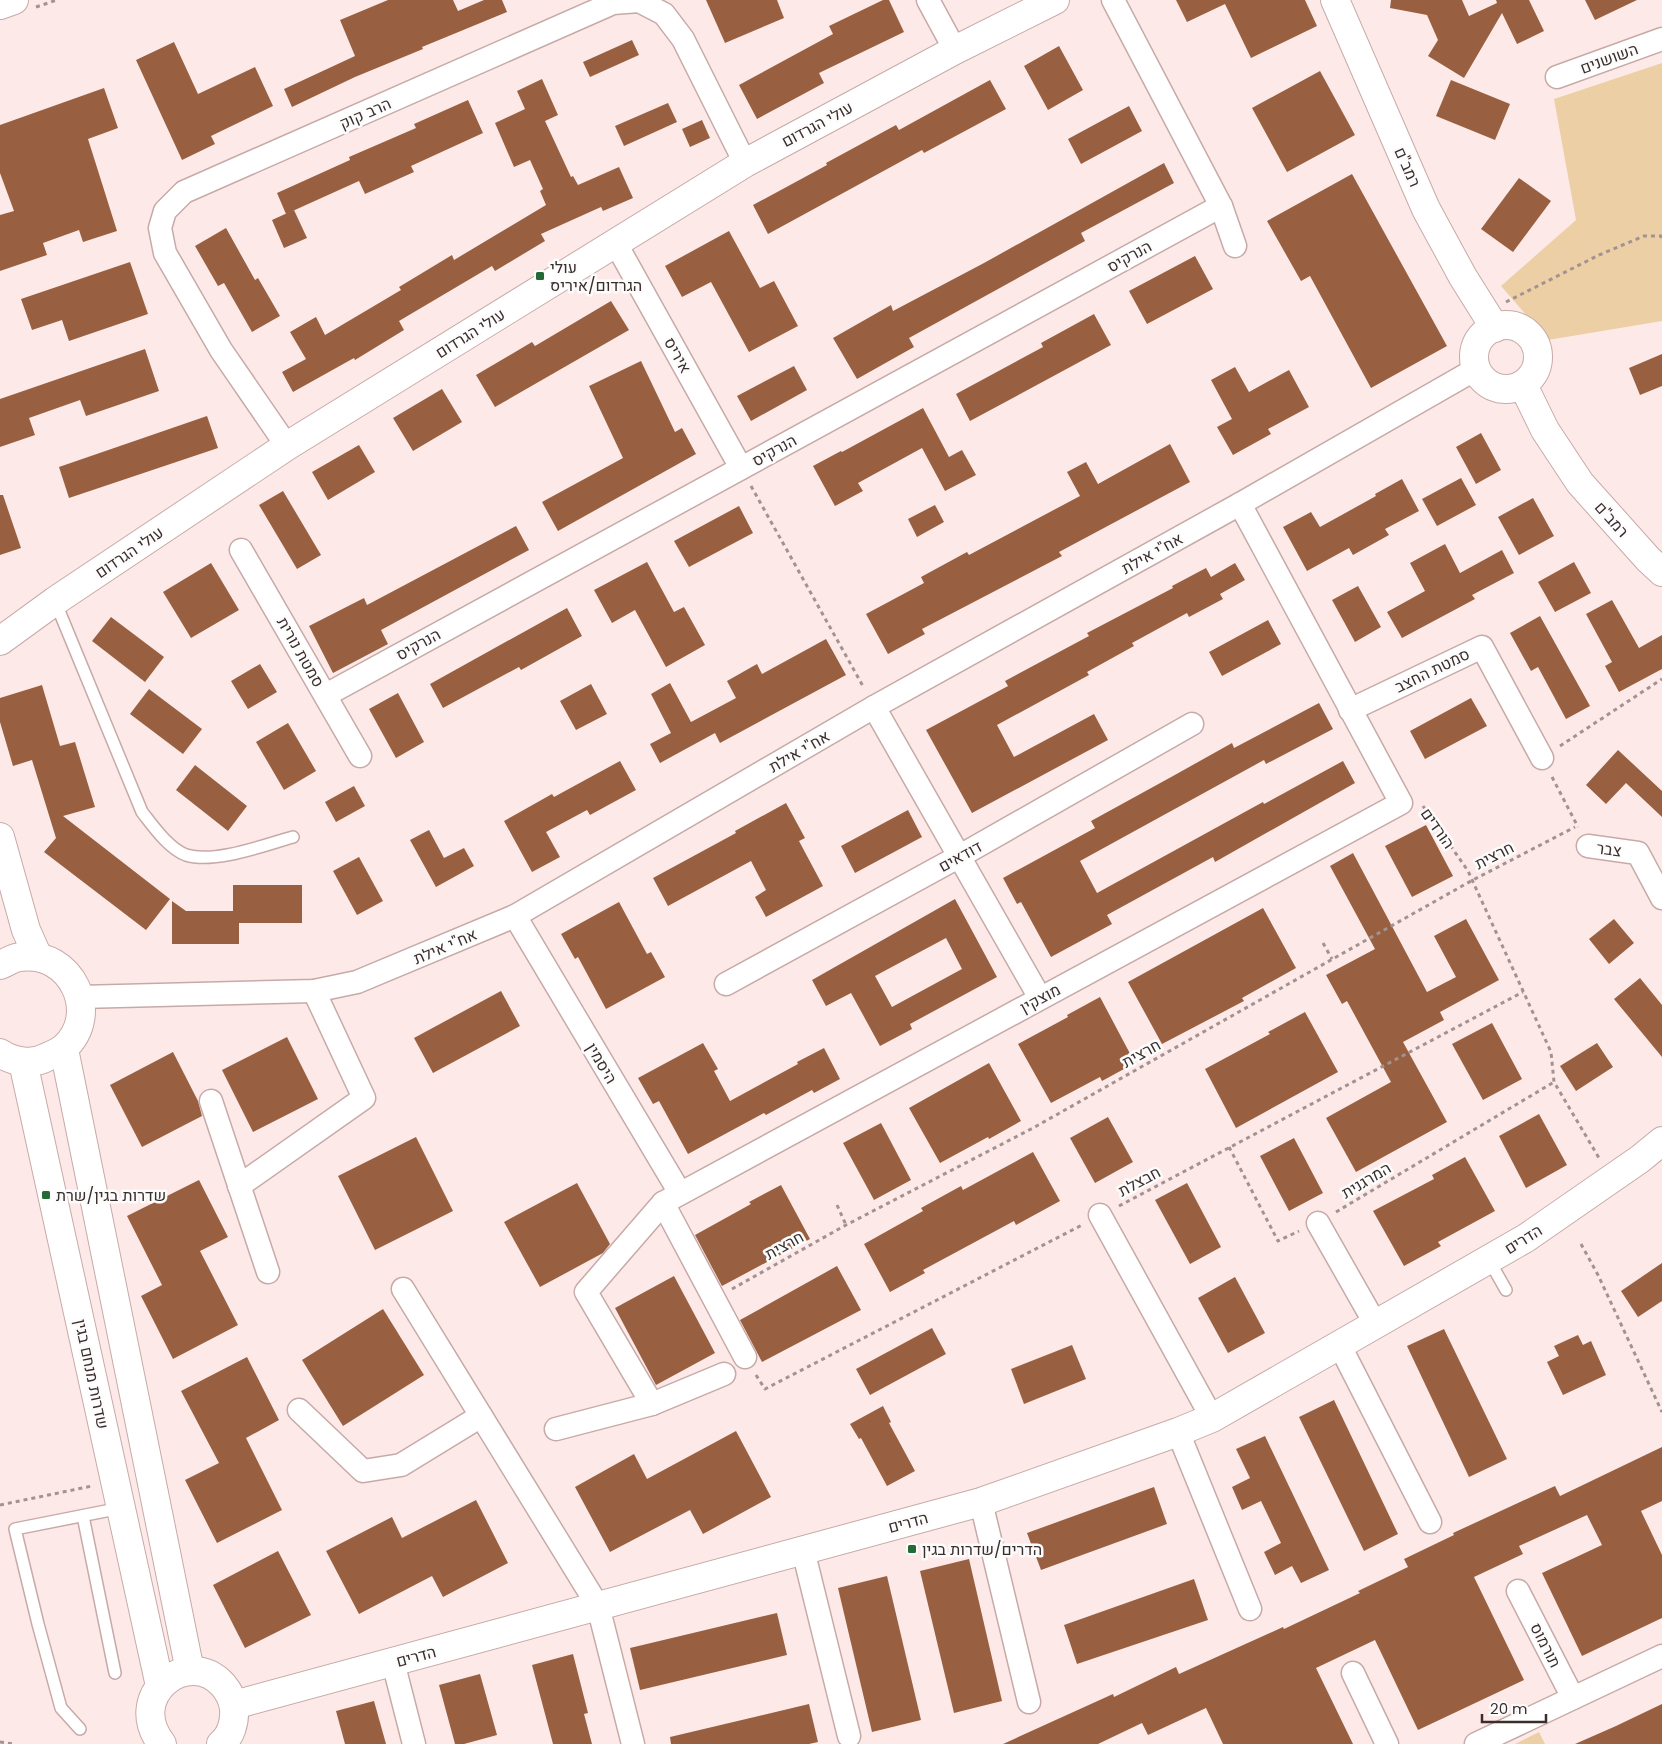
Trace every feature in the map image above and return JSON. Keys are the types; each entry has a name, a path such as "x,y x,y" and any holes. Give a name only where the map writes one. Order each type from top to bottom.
{"main road":[{"path":"0,4 14,0"},
{"name":"עולי הגרדום","path":"0,641 55,600 286,446 745,163 955,50 1055,0"},
{"name":"רמב\"ם","path":"1335,0 1426,209 1463,277 1490,320"},
{"path":"1490,320 1520,328 1530,335 1536,346 1538,356 1537,368 1532,377 1523,385 1512,389 1490,385 1476,369 1474,352 1490,320"},
{"name":"רמב\"ם","path":"1523,385 1545,430 1580,483 1662,572"},
{"path":"0,837 26,930 38,957"},
{"path":"0,966 20,956 38,957 60,966 73,980 80,997 81,1016 75,1034 64,1049 42,1060 12,1057"},
{"path":"64,1049 190,1671"},
{"name":"שדרות מנחם בגין","path":"12,1057 115,1482 160,1686"},
{"name":"הדרים","path":"234,1705 981,1502 1178,1432 1212,1418 1526,1238 1662,1141"},
{"path":"162,1744 155,1736 150,1722 149,1713 152,1699 160,1686 176,1675 190,1671 206,1674 219,1681 228,1692 234,1705 235,1715 232,1730 223,1743"}],"street":[{"path":"928,0 955,50"},
{"path":"1113,0 1221,206 1235,246"},
{"name":"הרב קוק","path":"286,446 222,350 165,253 160,228 165,211 184,192 613,3 639,1 664,14 683,39 745,163"},
{"name":"השושנים","path":"1557,77 1662,39"},
{"name":"הנרקיס","path":"326,695 1221,206"},
{"name":"איריס","path":"615,242 741,468"},
{"name":"אח\"י אילת","path":"80,997 314,991 357,982 515,916 874,707 1240,504 1476,369"},
{"name":"הורדים","path":"1240,504 1401,803"},
{"name":"סמטת נורית","path":"241,550 360,756"},
{"name":"סמטת החצב","path":"1350,710 1482,646 1542,758"},
{"path":"874,707 1040,998"},
{"name":"דודאים","path":"726,984 960,856 1192,724"},
{"name":"מוצקין","path":"672,1198 1401,803"},
{"name":"צבר","path":"1588,846 1638,853 1662,898"},
{"name":"היסמין","path":"515,916 672,1198 714,1298 746,1357"},
{"path":"239,1186 364,1098 314,991"},
{"path":"210,1101 268,1272"},
{"path":"652,1404 586,1292 672,1198"},
{"path":"1100,1215 1212,1418"},
{"path":"1318,1223 1376,1325"},
{"path":"403,1289 598,1606 633,1744"},
{"path":"1340,1346 1430,1522"},
{"path":"556,1429 652,1404 724,1374"},
{"path":"299,1410 363,1471 401,1465 481,1416"},
{"path":"1178,1432 1250,1609"},
{"path":"981,1502 1029,1702"},
{"path":"803,1550 849,1736"},
{"name":"תורמוס","path":"1518,1591 1573,1698"},
{"path":"1476,1744 1662,1656"},
{"path":"393,1662 414,1744"},
{"path":"1353,1673 1387,1744"}],"lane":[{"path":"55,600 142,812 162,838 186,855 216,858 292,837"},
{"path":"1489,1260 1506,1290"},
{"path":"80,1729 61,1708 15,1529 121,1508"},
{"path":"83,1516 115,1673"}],"path":[{"path":"1490,320 1617,248 1644,236 1661,236 1662,238"},
{"path":"741,468 874,707"},
{"path":"1588,846 1542,758 1662,679"},
{"name":"הורדים","path":"1401,803 1417,797 1468,871 1551,1052 1554,1082 1612,1178"},
{"name":"חרצית","path":"714,1298 846,1225 1033,1128 1243,1011 1332,958 1471,881 1578,826"},
{"path":"1323,943 1332,958"},
{"name":"חבצלת","path":"765,1389 1523,992"},
{"name":"המרגנית","path":"1229,1147 1278,1241 1318,1223 1554,1082"},
{"path":"837,1205 846,1225"},
{"path":"1581,1244 1598,1275 1662,1412"},
{"path":"0,1505 115,1482"},
{"path":"0,1742 14,1744"}],"shaded area":[{"path":"1662,63 1662,321 1548,340 1501,286 1576,220 1554,99"},
{"path":"1539,1732 1545,1744 1515,1744"}],"building":[{"path":"388,0 453,0 458,11 484,0 502,0 507,12 422,47 423,49 355,77 292,107 284,89 355,56 340,20"},
{"path":"706,0 777,0 784,18 725,43"},
{"path":"883,0 889,0 904,32 819,73 824,83 757,119 739,85 833,34 829,26"},
{"path":"1176,0 1305,0 1317,26 1251,58 1225,4 1187,22"},
{"path":"1391,0 1462,0 1469,16 1497,3 1496,0 1529,0 1544,31 1517,44 1502,13 1464,78 1428,56 1438,40 1427,15 1390,8"},
{"path":"1585,0 1637,0 1595,20"},
{"path":"632,40 639,55 590,77 583,62"},
{"path":"174,42 198,94 255,67 273,106 211,136 215,144 182,160 136,60"},
{"path":"1059,46 1083,90 1048,110 1024,66"},
{"path":"1320,71 1355,135 1287,172 1252,108"},
{"path":"542,79 558,115 545,121 571,177 573,176 578,185 619,167 633,198 603,211 601,207 541,234 545,241 495,271 492,266 399,321 404,330 355,360 354,358 293,392 282,372 306,359 290,332 316,317 325,335 401,290 399,287 452,255 454,260 546,205 540,191 543,189 530,160 514,167 495,123 525,109 517,91"},
{"path":"990,80 1006,109 924,153 922,150 768,234 753,205 896,125 899,130"},
{"path":"1451,80 1510,104 1495,140 1436,116"},
{"path":"104,88 118,128 88,139 117,231 83,242 79,230 43,243 47,255 0,271 0,215 14,211 0,173 0,125"},
{"path":"468,100 483,133 411,166 414,172 365,194 359,181 286,214 277,193 350,160 349,157 416,128 414,124"},
{"path":"668,103 677,122 624,146 615,126"},
{"path":"1129,106 1142,131 1081,164 1068,139"},
{"path":"702,120 710,138 690,147 682,129"},
{"path":"1164,163 1174,183 1081,233 1085,241 909,338 914,347 857,379 833,338 891,305 893,311 984,263"},
{"path":"1352,174 1447,346 1371,388 1310,276 1301,281 1267,221"},
{"path":"1519,178 1551,201 1513,252 1481,229"},
{"path":"294,210 307,238 284,248 272,220"},
{"path":"226,228 255,280 258,278 280,316 252,332 224,283 218,286 195,246"},
{"path":"729,231 760,288 774,281 798,326 749,352 711,282 682,297 665,266"},
{"path":"1195,256 1213,289 1147,324 1129,291"},
{"path":"130,262 148,314 69,341 62,320 32,330 21,299"},
{"path":"611,301 629,330 495,407 476,375 532,342 535,346"},
{"path":"1094,314 1111,345 970,421 956,394 1043,347 1041,343"},
{"path":"145,349 159,391 86,416 80,400 29,418 35,435 0,447 0,399"},
{"path":"1662,354 1662,386 1640,395 1629,368"},
{"path":"641,361 675,432 682,428 696,454 558,531 542,502 623,458 589,386"},
{"path":"794,366 807,390 751,421 737,396"},
{"path":"1235,367 1249,392 1289,370 1309,407 1268,429 1271,434 1233,455 1217,427 1232,419 1211,380"},
{"path":"442,389 462,422 413,451 393,418"},
{"path":"923,408 949,457 962,450 976,475 945,491 922,448 858,483 863,491 835,506 813,466"},
{"path":"207,416 218,448 69,498 59,467"},
{"path":"1481,433 1501,470 1476,484 1456,447"},
{"path":"1170,444 1190,482 1059,552 1062,556 922,629 925,634 888,654 866,614 924,583 921,577 967,552 969,555 1080,496 1067,472 1086,462 1098,484"},
{"path":"359,445 375,472 328,500 312,472"},
{"path":"1461,478 1476,505 1437,526 1422,499"},
{"path":"1402,479 1419,511 1385,529 1389,535 1353,555 1349,548 1307,571 1283,527 1311,512 1320,527 1376,496 1375,494"},
{"path":"283,491 321,555 297,569 259,505"},
{"path":"0,495 3,495 21,548 0,555"},
{"path":"1533,498 1554,536 1519,555 1498,517"},
{"path":"935,505 944,522 917,537 908,519"},
{"path":"739,506 753,533 689,567 674,541"},
{"path":"516,526 529,550 381,630 388,644 333,673 309,626 364,598 367,605"},
{"path":"1445,544 1460,573 1502,550 1514,573 1472,595 1475,599 1402,638 1387,612 1425,591 1410,563"},
{"path":"647,562 674,612 684,607 705,645 666,667 635,610 612,623 594,590"},
{"path":"1574,562 1591,593 1555,612 1538,582"},
{"path":"211,563 239,610 191,638 163,592"},
{"path":"1235,563 1245,580 1220,594 1223,599 1189,617 1187,613 1132,643 1134,646 1087,672 1089,675 997,725 1014,757 1094,714 1108,740 972,813 926,730 1008,686 1005,681 1089,636 1087,633 1173,588 1172,586 1206,568 1211,577"},
{"path":"1358,586 1381,627 1355,642 1332,600"},
{"path":"1612,600 1639,648 1662,635 1662,669 1619,692 1605,666 1612,662 1586,614"},
{"path":"567,608 582,636 521,670 519,667 443,708 430,684"},
{"path":"1540,616 1590,706 1566,719 1538,667 1531,671 1510,633"},
{"path":"111,617 164,657 145,682 92,641"},
{"path":"1268,620 1281,644 1222,676 1209,652"},
{"path":"826,639 846,675 720,743 715,733 660,763 650,744 671,733 651,694 670,683 691,722 736,698 727,681 757,664 762,674"},
{"path":"260,664 277,692 248,709 231,681"},
{"path":"591,684 607,714 576,730 560,701"},
{"path":"42,685 60,746 75,742 95,807 63,816 170,899 146,930 44,852 56,838 32,760 13,766 0,722 0,698"},
{"path":"149,689 202,729 183,754 130,714"},
{"path":"398,693 424,742 396,758 369,709"},
{"path":"1471,698 1487,726 1425,759 1410,731"},
{"path":"1319,703 1333,729 1266,764 1264,760 1080,861 1097,893 1263,802 1264,804 1343,761 1355,783 1215,862 1213,857 1107,915 1112,924 1051,957 1021,902 1017,904 1003,878 1095,828 1091,821 1232,743 1234,748"},
{"path":"288,723 316,771 284,790 256,742"},
{"path":"1618,750 1662,791 1662,817 1626,783 1606,804 1586,785"},
{"path":"620,761 636,790 590,815 587,810 546,832 560,857 532,872 504,821 552,794 554,797"},
{"path":"195,765 247,806 228,831 176,790"},
{"path":"354,786 365,806 336,822 325,802"},
{"path":"786,803 805,838 799,841 823,886 766,917 755,897 766,890 751,861 668,906 653,878 736,833 735,831"},
{"path":"908,810 922,837 855,873 841,846"},
{"path":"1426,825 1453,876 1412,897 1385,846"},
{"path":"429,830 444,858 464,848 474,866 436,887 410,840"},
{"path":"1353,853 1427,992 1456,977 1434,936 1466,919 1499,980 1440,1012 1444,1020 1403,1042 1447,1122 1356,1172 1326,1118 1391,1082 1347,1001 1342,1004 1326,975 1375,949 1330,866"},
{"path":"359,857 383,901 357,915 333,871"},
{"path":"233,885 302,885 302,923 239,923 239,944 172,944 172,901 186,911 233,911"},
{"path":"955,899 997,977 910,1024 912,1029 880,1046 851,993 826,1006 812,980","holes":["946,938 962,969 892,1007 875,976"]},
{"path":"619,902 647,954 651,952 665,977 606,1009 578,957 575,959 561,934"},
{"path":"1263,908 1296,968 1242,998 1244,1001 1162,1044 1128,982"},
{"path":"1614,919 1634,943 1609,964 1589,939"},
{"path":"1640,978 1662,1005 1662,1057 1614,999"},
{"path":"501,991 520,1026 433,1073 414,1038"},
{"path":"1100,997 1135,1063 1102,1081 1100,1077 1051,1103 1018,1044"},
{"path":"1305,1012 1338,1072 1236,1128 1205,1069 1270,1034 1268,1032"},
{"path":"1492,1023 1522,1079 1483,1100 1452,1044"},
{"path":"287,1037 318,1099 253,1132 222,1070"},
{"path":"703,1043 718,1069 714,1071 730,1101 824,1048 840,1079 814,1093 812,1090 766,1115 764,1113 688,1154 659,1101 653,1104 638,1078"},
{"path":"1597,1043 1613,1067 1576,1091 1560,1066"},
{"path":"173,1052 198,1101 202,1116 142,1147 110,1085"},
{"path":"989,1063 1021,1121 940,1163 909,1108"},
{"path":"1539,1114 1567,1165 1526,1188 1499,1136"},
{"path":"1108,1117 1133,1162 1095,1183 1070,1138"},
{"path":"881,1123 911,1180 874,1200 843,1143"},
{"path":"416,1137 453,1211 375,1250 338,1176"},
{"path":"1294,1138 1323,1193 1289,1211 1260,1156"},
{"path":"1033,1152 1060,1201 1016,1225 1014,1221 923,1270 925,1273 890,1292 864,1244 923,1211 921,1208 961,1186 963,1190"},
{"path":"1465,1157 1495,1211 1438,1242 1441,1246 1404,1266 1373,1211 1434,1179 1432,1175"},
{"path":"199,1180 228,1237 200,1251 238,1325 173,1359 141,1296 162,1285 127,1216"},
{"path":"577,1183 610,1244 603,1253 540,1287 504,1222"},
{"path":"1187,1183 1221,1247 1190,1264 1155,1200"},
{"path":"781,1185 810,1239 722,1286 695,1235"},
{"path":"1662,1263 1662,1301 1638,1317 1621,1291"},
{"path":"837,1266 861,1310 762,1362 740,1320"},
{"path":"674,1276 715,1353 656,1385 615,1308"},
{"path":"1235,1277 1265,1333 1228,1353 1198,1298"},
{"path":"383,1309 424,1375 343,1426 302,1360"},
{"path":"932,1328 946,1354 870,1395 856,1369"},
{"path":"1444,1329 1507,1459 1469,1477 1407,1346"},
{"path":"1578,1335 1583,1345 1591,1341 1606,1375 1563,1395 1547,1362 1559,1356 1554,1346"},
{"path":"1072,1345 1086,1379 1024,1404 1011,1369"},
{"path":"247,1357 279,1420 246,1438 282,1510 217,1543 185,1480 219,1463 181,1391"},
{"path":"1334,1400 1398,1534 1364,1551 1299,1417"},
{"path":"883,1406 891,1422 889,1423 915,1471 887,1486 861,1438 859,1439 850,1424"},
{"path":"736,1431 771,1497 703,1534 690,1510 610,1552 575,1487 634,1454 647,1479"},
{"path":"1265,1436 1329,1570 1301,1583 1292,1566 1275,1575 1264,1552 1281,1543 1261,1501 1242,1510 1232,1487 1250,1478 1236,1449"},
{"path":"1662,1447 1662,1501 1641,1511 1662,1555 1662,1618 1582,1656 1542,1573 1602,1545 1587,1515 1519,1546 1523,1554 1474,1577 1524,1680 1418,1730 1375,1640 1316,1668 1353,1744 1223,1744 1206,1708 1148,1735 1142,1723 1098,1744 1003,1744 1113,1694 1114,1697 1176,1667 1179,1674 1283,1627 1284,1629 1360,1593 1358,1591 1408,1567 1404,1559 1454,1535 1453,1533 1555,1486 1560,1496"},
{"path":"1154,1487 1167,1524 1041,1570 1027,1533"},
{"path":"476,1500 508,1563 443,1597 432,1576 359,1614 326,1551 392,1517 402,1538"},
{"path":"278,1551 311,1615 245,1648 213,1585"},
{"path":"969,1559 1002,1701 954,1713 920,1571"},
{"path":"887,1576 921,1720 872,1732 838,1588"},
{"path":"1194,1579 1208,1620 1077,1664 1064,1625"},
{"path":"777,1613 787,1655 640,1690 630,1648"},
{"path":"573,1654 588,1713 584,1714 592,1744 553,1744 532,1665"},
{"path":"480,1674 497,1735 464,1744 455,1744 439,1685"},
{"path":"374,1701 386,1744 345,1744 336,1711"},
{"path":"809,1704 818,1742 809,1744 671,1744 670,1737"},
{"path":"1662,1704 1662,1744 1575,1744 1616,1726"}],"place":[{"name":"עולי הגרדום/איריס","path":"540,276"},
{"name":"שדרות בגין/שרת","path":"46,1195"},
{"name":"הדרים/שדרות בגין","path":"912,1549"}]}
